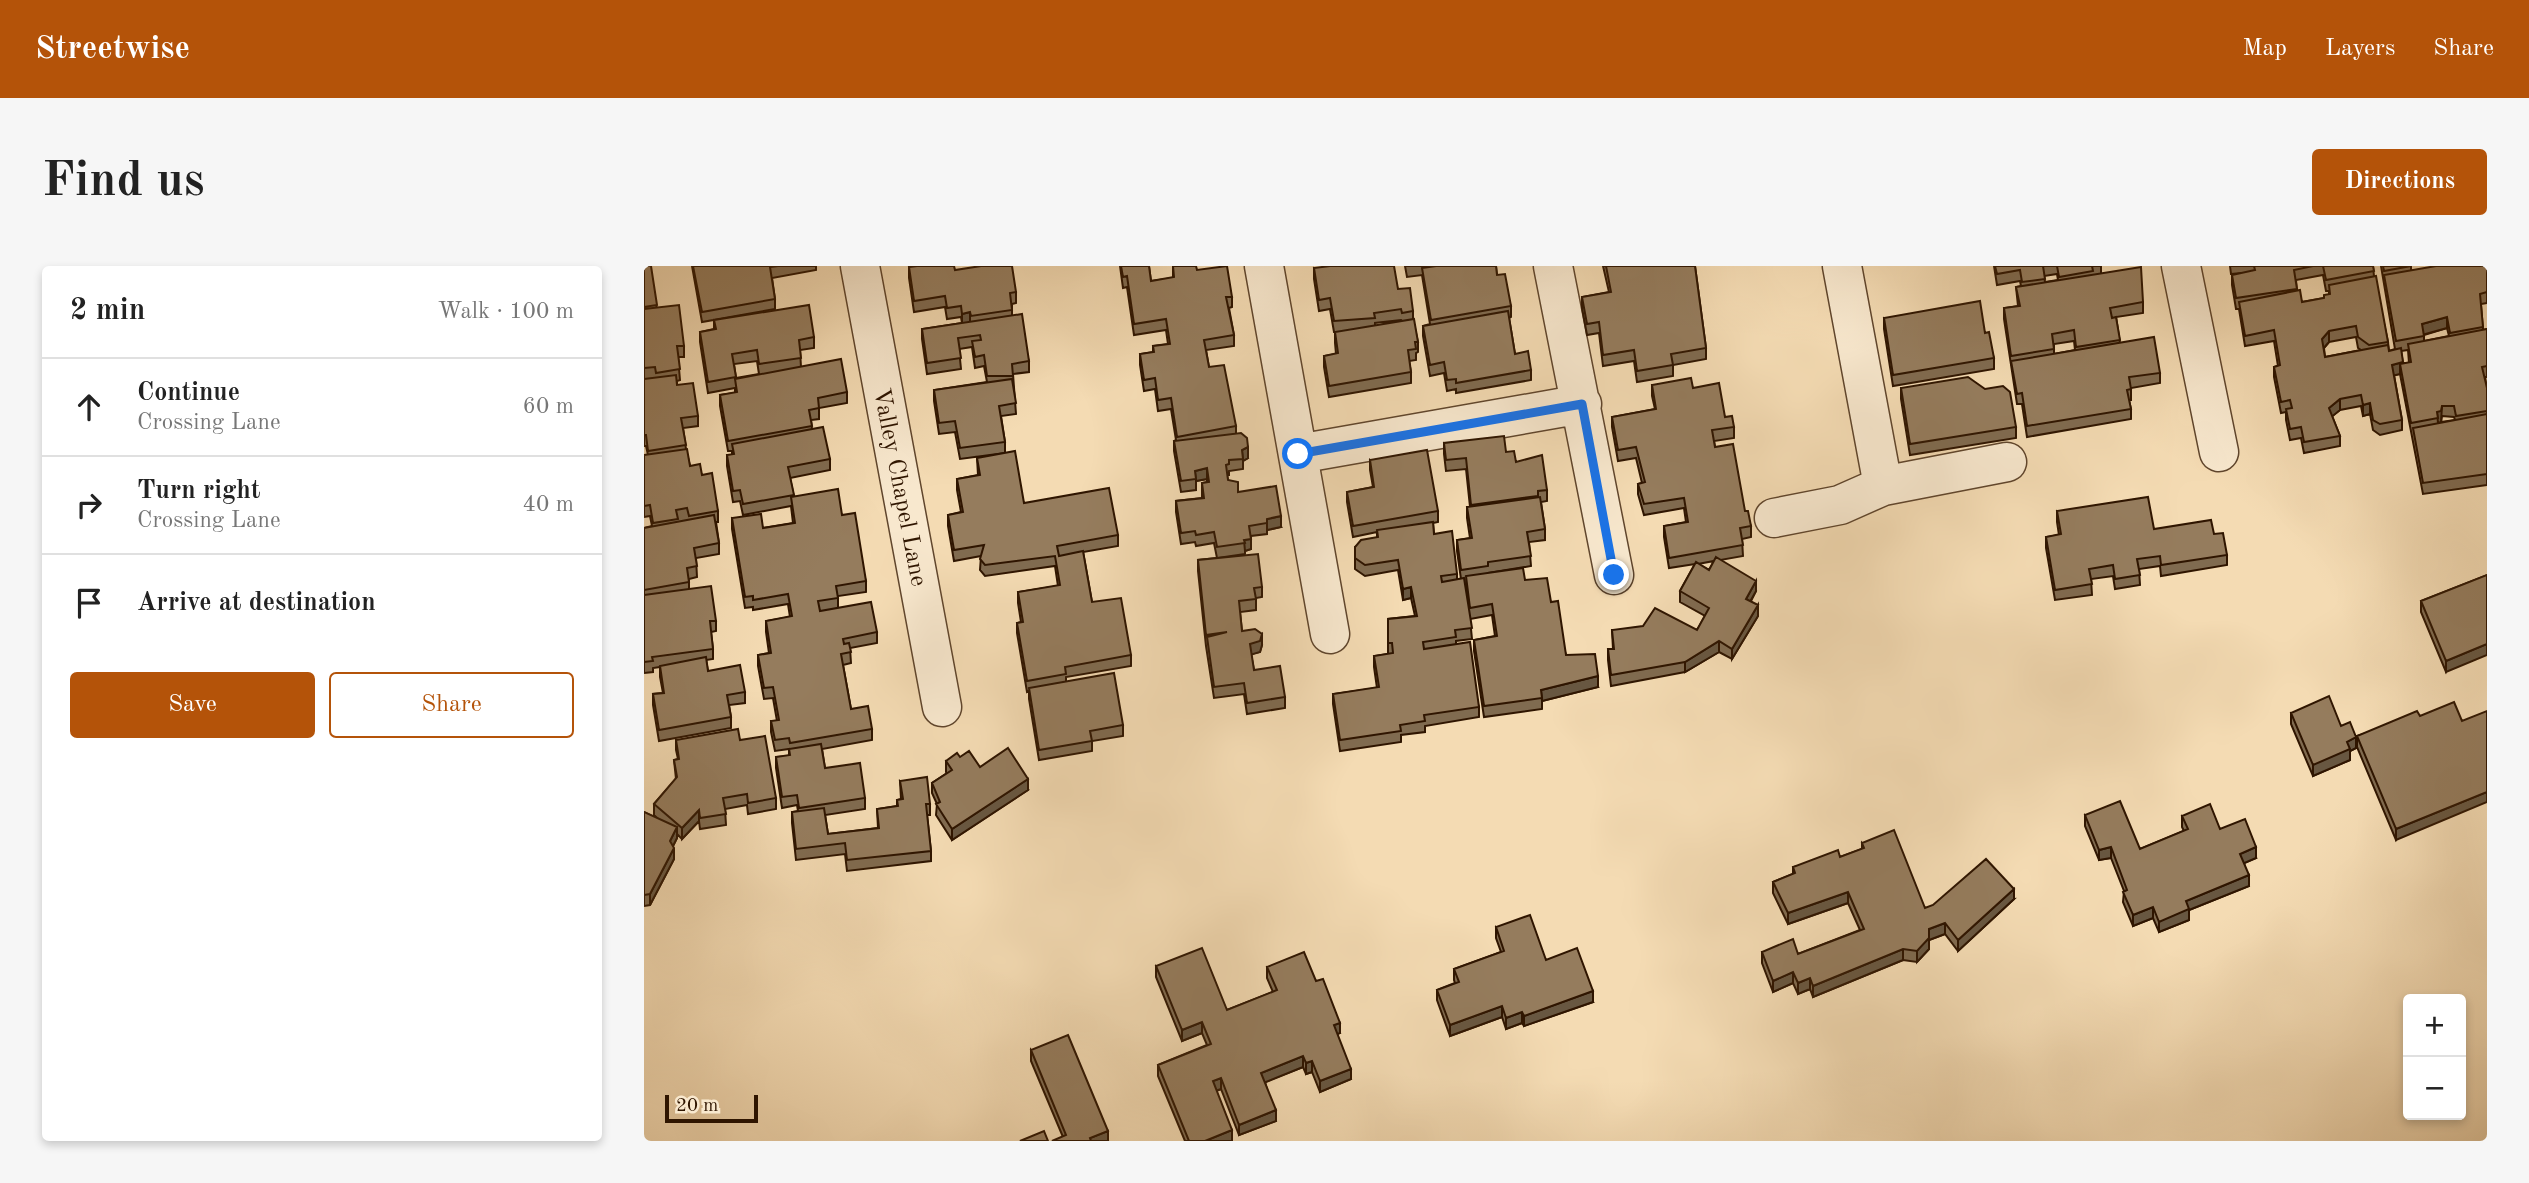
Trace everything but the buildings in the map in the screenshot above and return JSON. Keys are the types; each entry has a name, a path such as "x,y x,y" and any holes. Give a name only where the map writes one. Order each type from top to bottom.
{"street":[{"name":"Valley Chapel Lane","path":"860,266 942,707"},
{"path":"1264,266 1331,634"},
{"path":"1553,266 1614,575"},
{"path":"1842,266 1883,486"},
{"path":"2181,266 2219,452"},
{"path":"1298,454 1582,404"},
{"path":"1774,518 1840,505 1883,486 2007,462"}],"route":[{"path":"1298,454 1582,404 1614,575"}]}
